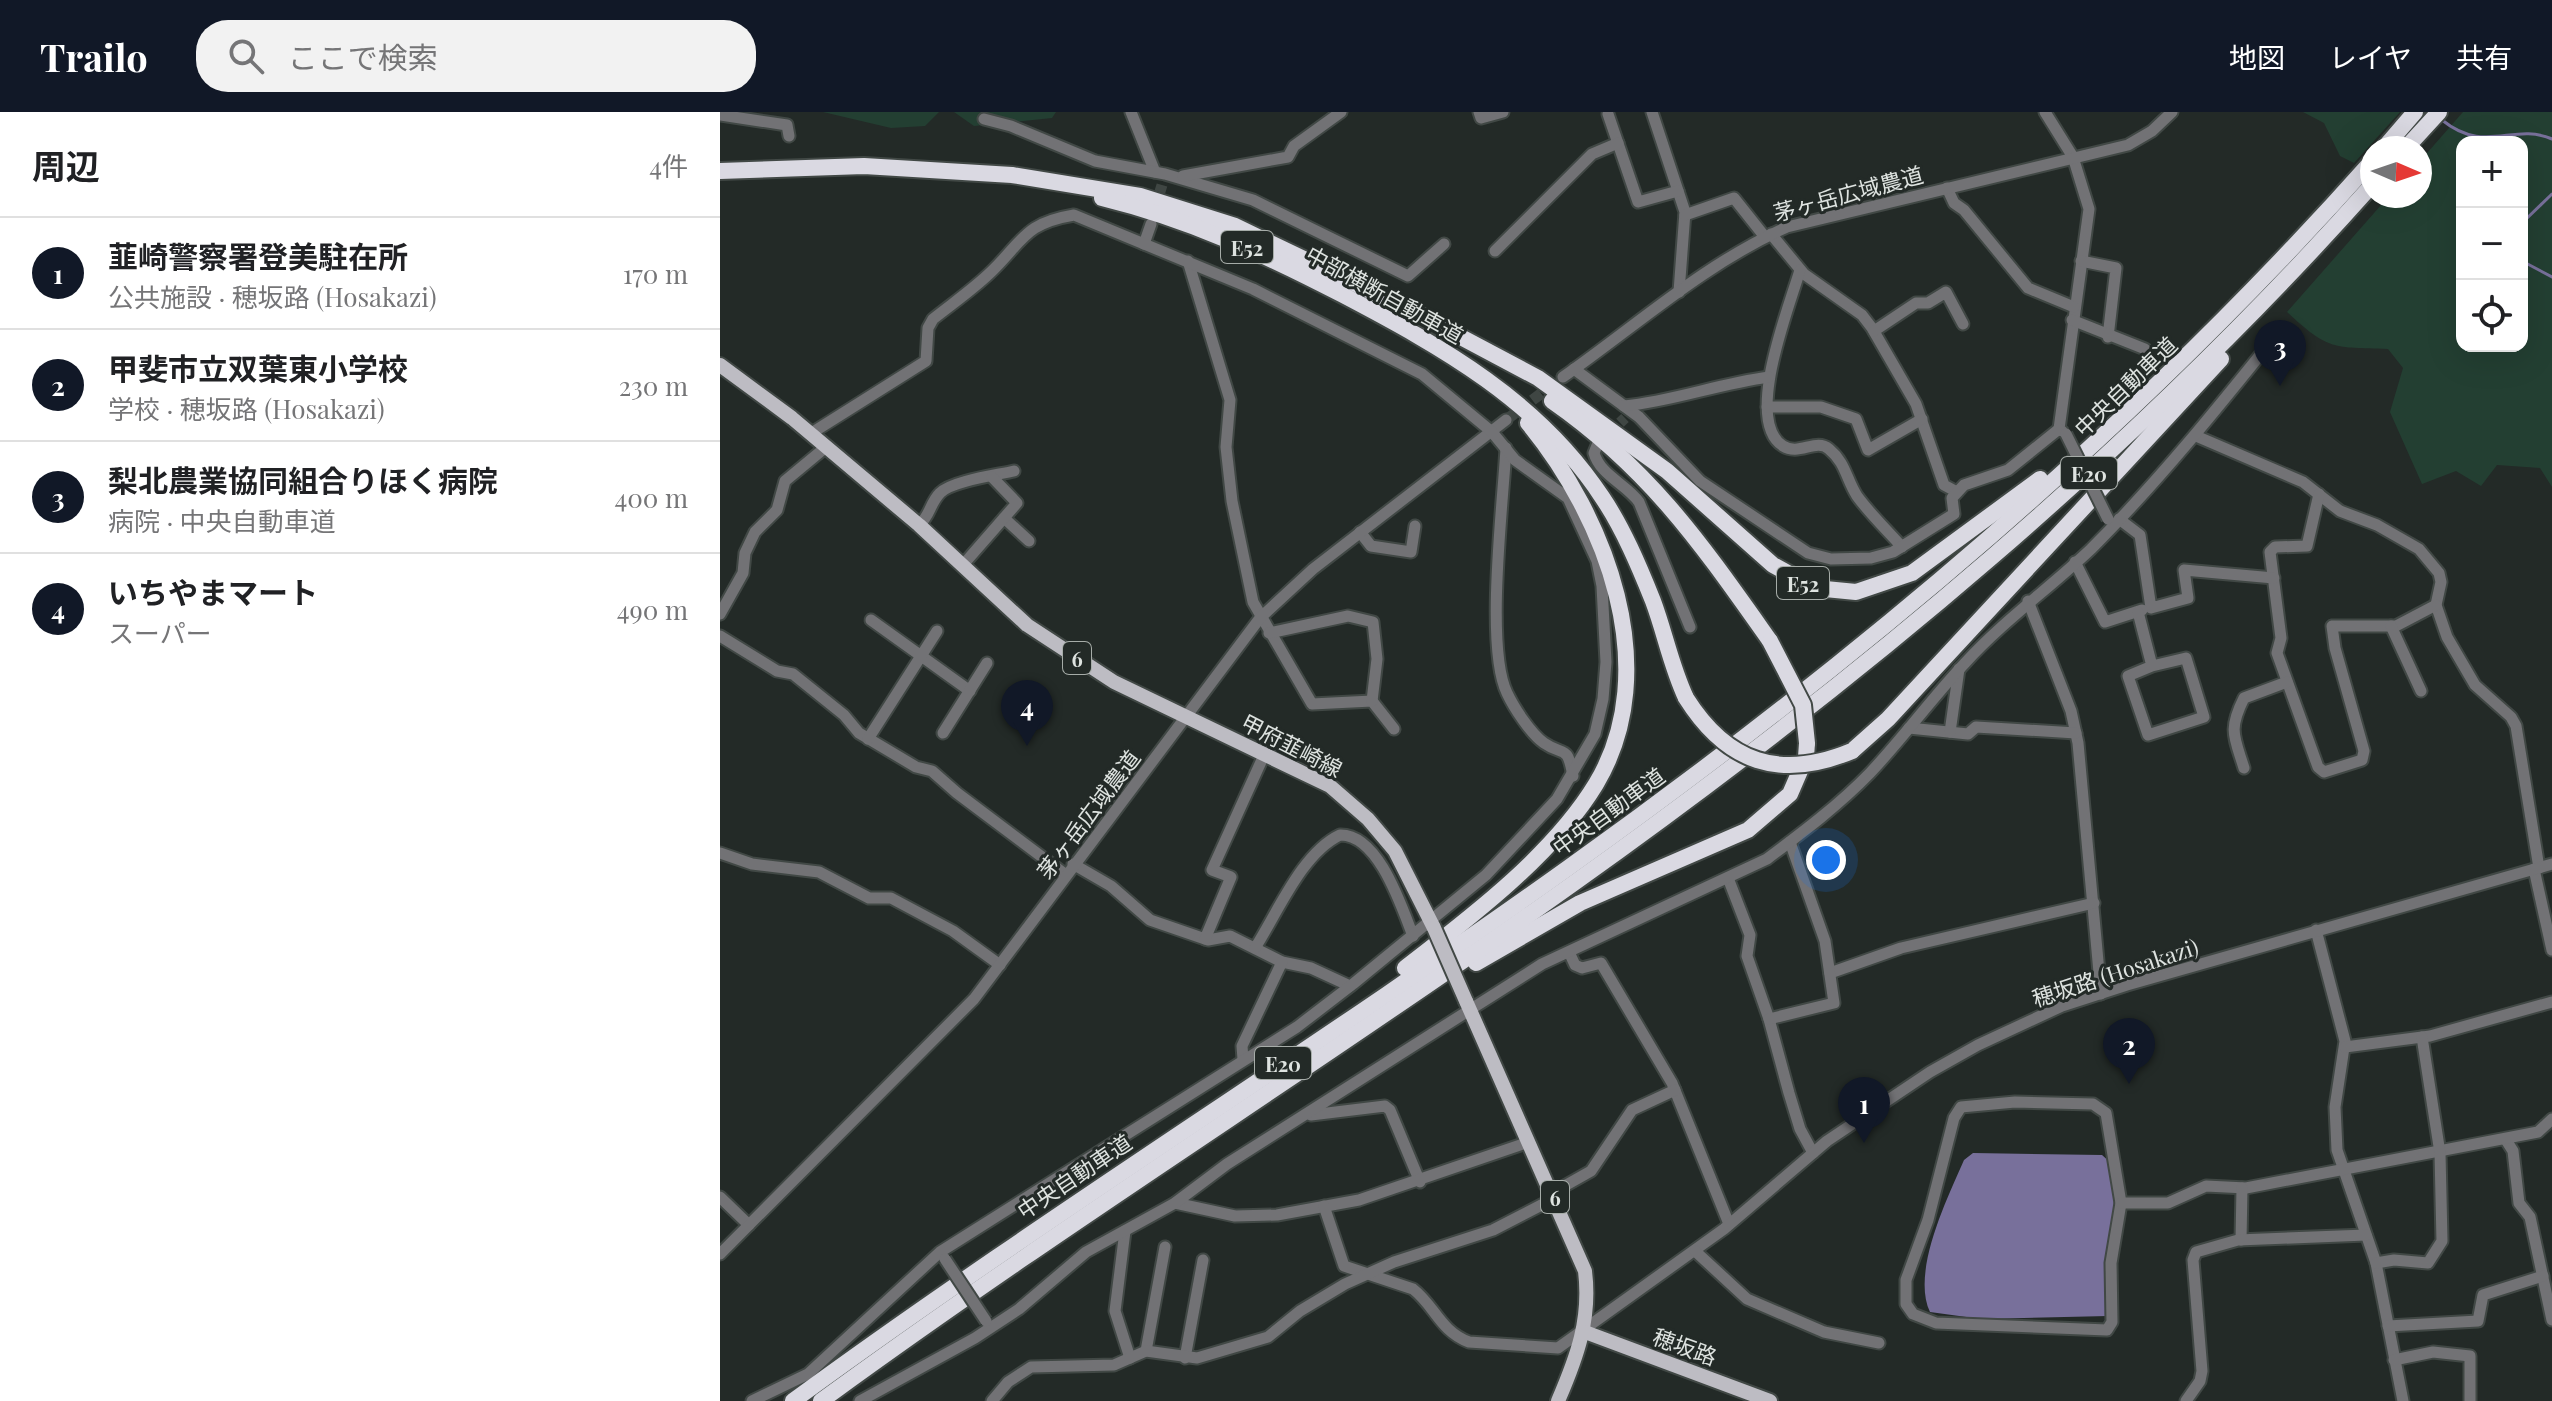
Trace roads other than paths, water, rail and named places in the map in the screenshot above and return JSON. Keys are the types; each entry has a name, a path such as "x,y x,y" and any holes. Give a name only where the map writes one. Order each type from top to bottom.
{"highway":[{"path":"2394,136 2415,112"},
{"path":"2417,136 2439,112"},
{"name":"中部横断自動車道","path":"720,171 864,166 967,173 1068,182 1192,209 1278,245 1462,339"},
{"name":"中部横断自動車道","path":"967,173 1066,190 1138,207 1235,241 1452,354 1499,389"},
{"name":"中央自動車道","path":"793,1401 997,1255 1564,871 1755,729 1897,616 2156,388 2293,250 2360,174"},
{"name":"中央自動車道","path":"821,1401 1007,1267 1352,1036 1658,822 1885,646 2098,466 2305,261 2360,199"},
{"name":"E52","path":"1499,389 1533,415 1567,451 1603,498 1653,602 1672,667 1686,698 1704,726 1738,753 1762,762 1808,766 1852,751 1888,719 2142,447 2305,261"},
{"path":"1352,1036 1580,903 1748,830 1790,794 1802,768 1807,743 1803,705 1770,641 1687,524 1653,486 1566,411 1462,339"},
{"name":"E52","path":"1462,339 1538,378 1612,429 1792,578 1831,592 1856,592 1886,585 1912,573 1988,521 2156,388"},
{"path":"1294,1056 1460,925 1538,858 1567,826 1597,782 1614,744 1623,707 1626,657 1618,601 1602,550 1582,502 1555,456 1499,389"}],"main road":[{"name":"甲府韮崎線","path":"720,365 810,434 919,525 1027,625 1114,682 1330,786 1395,851 1433,924 1585,1271 1588,1293 1585,1332 1558,1401"},
{"name":"穂坂路","path":"1585,1332 1770,1401"}],"street":[{"path":"1131,112 1161,177"},
{"path":"984,119 1011,126 1095,161 1161,177 1178,177 1288,157 1294,146 1341,112"},
{"path":"1479,112 1481,118 1503,112"},
{"path":"1652,112 1685,215 1679,292"},
{"path":"2045,112 2073,157 2089,209 2072,320 2062,431 2113,522 2140,535 2151,608"},
{"name":"茅ヶ岳広域農道","path":"1563,377 1745,246 1803,222 2128,145 2152,131 2172,112"},
{"path":"1608,113 1638,202 1678,191"},
{"path":"720,115 787,125 789,136"},
{"path":"1495,251 1592,154 1618,143"},
{"path":"1178,177 1253,200 1408,276 1444,244"},
{"path":"1947,188 1954,203 1964,210 2028,288 2074,307"},
{"path":"1685,215 1734,198 1800,270 1862,315 1922,419 1944,485 1957,492"},
{"path":"752,1401 808,1374 942,1256 1297,1027 1413,936 1433,924 1486,875 1557,799 1595,734 1603,699 1602,586 1597,561 1568,498 1515,460 1492,432 1422,374 1253,289 1074,215 1050,219 1028,230 993,270 933,319 928,328 926,361 810,434"},
{"path":"1144,244 1151,224"},
{"path":"1188,261 1230,400 1226,447 1232,501 1253,602 1312,704 1372,701"},
{"path":"2081,261 2116,268 2108,337"},
{"path":"1800,270 1769,377 1767,407 1779,443 1794,450 1827,446 1845,466 1859,498 1902,547"},
{"path":"1874,331 1916,303 1928,303 1946,292 1963,324"},
{"path":"2072,320 2108,337 2145,349"},
{"path":"860,1401 988,1324 1019,1309 1086,1252 1175,1203 1469,1005 1542,964 1767,859 1790,842 1868,774 1959,669 2028,601 2075,562 2196,436 2281,329"},
{"path":"1574,369 1672,448 1700,481 1808,553 1849,560 1871,558 1902,547 1954,514 1952,498 1964,485 2008,470 2062,431"},
{"path":"1626,411 1670,401 1691,391 1769,377"},
{"path":"1767,407 1821,407 1856,419 1868,450 1922,419"},
{"name":"茅ヶ岳広域農道","path":"720,1254 939,1036 1000,965 1260,618 1288,590 1360,532 1506,420"},
{"path":"2196,436 2303,482 2340,511 2377,525 2419,549 2431,560 2441,582 2436,605 2447,637 2475,685 2511,717 2516,726 2536,868 2552,950"},
{"path":"1598,443 1594,453 1596,463 1628,486 1639,502 1690,627"},
{"path":"720,614 743,573 745,553 755,532 777,510 785,481 826,447"},
{"path":"1506,448 1497,622 1500,671 1507,694 1544,743 1562,749 1568,757 1573,776"},
{"path":"919,525 929,517 940,493 956,485 1014,471"},
{"path":"962,566 1017,503 992,477"},
{"path":"2319,494 2307,546 2275,547 2270,552 2281,638 2277,653 2318,767 2324,772 2362,760 2364,743 2335,648 2332,626 2391,626 2436,605"},
{"path":"1004,518 1029,541"},
{"path":"1360,532 1371,546 1411,552 1415,526"},
{"path":"2075,562 2105,622 2188,598 2184,570 2274,578"},
{"path":"2028,601 2076,733 2101,994"},
{"path":"2138,612 2152,666"},
{"path":"1269,633 1348,616 1373,622 1377,659 1372,701 1394,729"},
{"path":"871,620 970,691"},
{"path":"2391,626 2421,691"},
{"path":"868,739 937,631"},
{"path":"720,636 777,671 793,674 868,739 946,781 957,793 1070,870 1111,886 1150,920 1205,939 1230,936 1282,962 1311,968 1350,986"},
{"path":"2186,658 2204,717 2148,735 2128,676 2152,666 2186,658"},
{"path":"943,733 987,663"},
{"path":"1950,732 1959,669"},
{"path":"2244,768 2231,729 2233,719 2244,698 2287,682"},
{"path":"1909,728 1968,734 1976,727 2076,733"},
{"path":"1205,939 1231,877 1212,870 1265,753"},
{"path":"1365,844 1381,834"},
{"path":"1255,948 1295,884 1302,865 1315,851 1340,835 1351,835 1365,844 1401,905 1413,936"},
{"path":"1769,1019 1834,1003 1825,941 1790,842"},
{"path":"720,853 752,864 819,872 869,898 891,898 953,931 1000,965"},
{"name":"穂坂路 (Hosakazi)","path":"1324,1206 1339,1260 1344,1266 1413,1289 1448,1331 1469,1342 1546,1350 1558,1348 1585,1332 1695,1251 1813,1153 1930,1072 1978,1045 2062,1006 2552,864"},
{"path":"1728,878 1750,935 1747,956 1769,1019 1800,1129 1813,1153"},
{"path":"1830,973 1901,948 2094,903"},
{"path":"2316,930 2345,1047 2335,1107 2337,1150 2376,1263 2403,1401"},
{"path":"1569,952 1575,965 1582,968 1601,963 1648,1038 1675,1090 1729,1224"},
{"path":"1243,1059 1242,1046 1282,962"},
{"path":"2345,1047 2422,1037 2552,1002"},
{"path":"2376,1263 2394,1260 2428,1263 2442,1241 2440,1153 2422,1037"},
{"path":"992,1401 1008,1382 1031,1367 1114,1365 1146,1351 1197,1358 1268,1337 1300,1311 1368,1273 1493,1230 1554,1196 1591,1171 1632,1110 1675,1090"},
{"path":"2015,1102 2093,1104 2106,1113 2110,1126 2121,1203 2111,1263 2112,1322 2107,1330 1936,1323 1913,1314 1906,1304 1906,1280 1928,1220 1948,1134 1961,1107 2015,1102"},
{"path":"1309,1111 1311,1115 1385,1106 1390,1110 1420,1182"},
{"path":"2121,1203 2168,1203 2206,1186 2242,1188 2344,1172 2538,1132 2552,1119"},
{"path":"2506,1140 2513,1151 2516,1194 2530,1217 2552,1320"},
{"path":"1175,1203 1235,1216 1277,1215 1420,1182 1529,1142"},
{"path":"2241,1240 2242,1188"},
{"path":"720,1197 749,1225"},
{"path":"1125,1231 1115,1311 1130,1358"},
{"path":"2186,1401 2200,1381 2202,1371 2193,1260 2196,1252 2205,1247 2241,1240 2366,1235"},
{"path":"1146,1351 1165,1247"},
{"path":"1695,1251 1747,1299 1824,1332 1879,1343"},
{"path":"942,1256 988,1324"},
{"path":"1185,1358 1203,1260"},
{"path":"2388,1326 2478,1321 2483,1295 2543,1276"},
{"path":"2394,1360 2433,1352 2470,1356 2470,1401"}],"waterway":[{"path":"2442,120 2472,135 2524,134 2552,139"},
{"path":"2528,217 2552,194"},
{"path":"2528,264 2552,277"}],"tunnel":[{"path":"1155,208 1162,185"},
{"path":"1506,420 1563,377"},
{"path":"1608,434 1625,418"}],"place":[{"name":"梨北農業協同組合りほく病院","path":"2280,386"},
{"name":"いちやまマート","path":"1027,746"},
{"name":"甲斐市立双葉東小学校","path":"2129,1084"},
{"name":"韮崎警察署登美駐在所","path":"1864,1143"}]}
